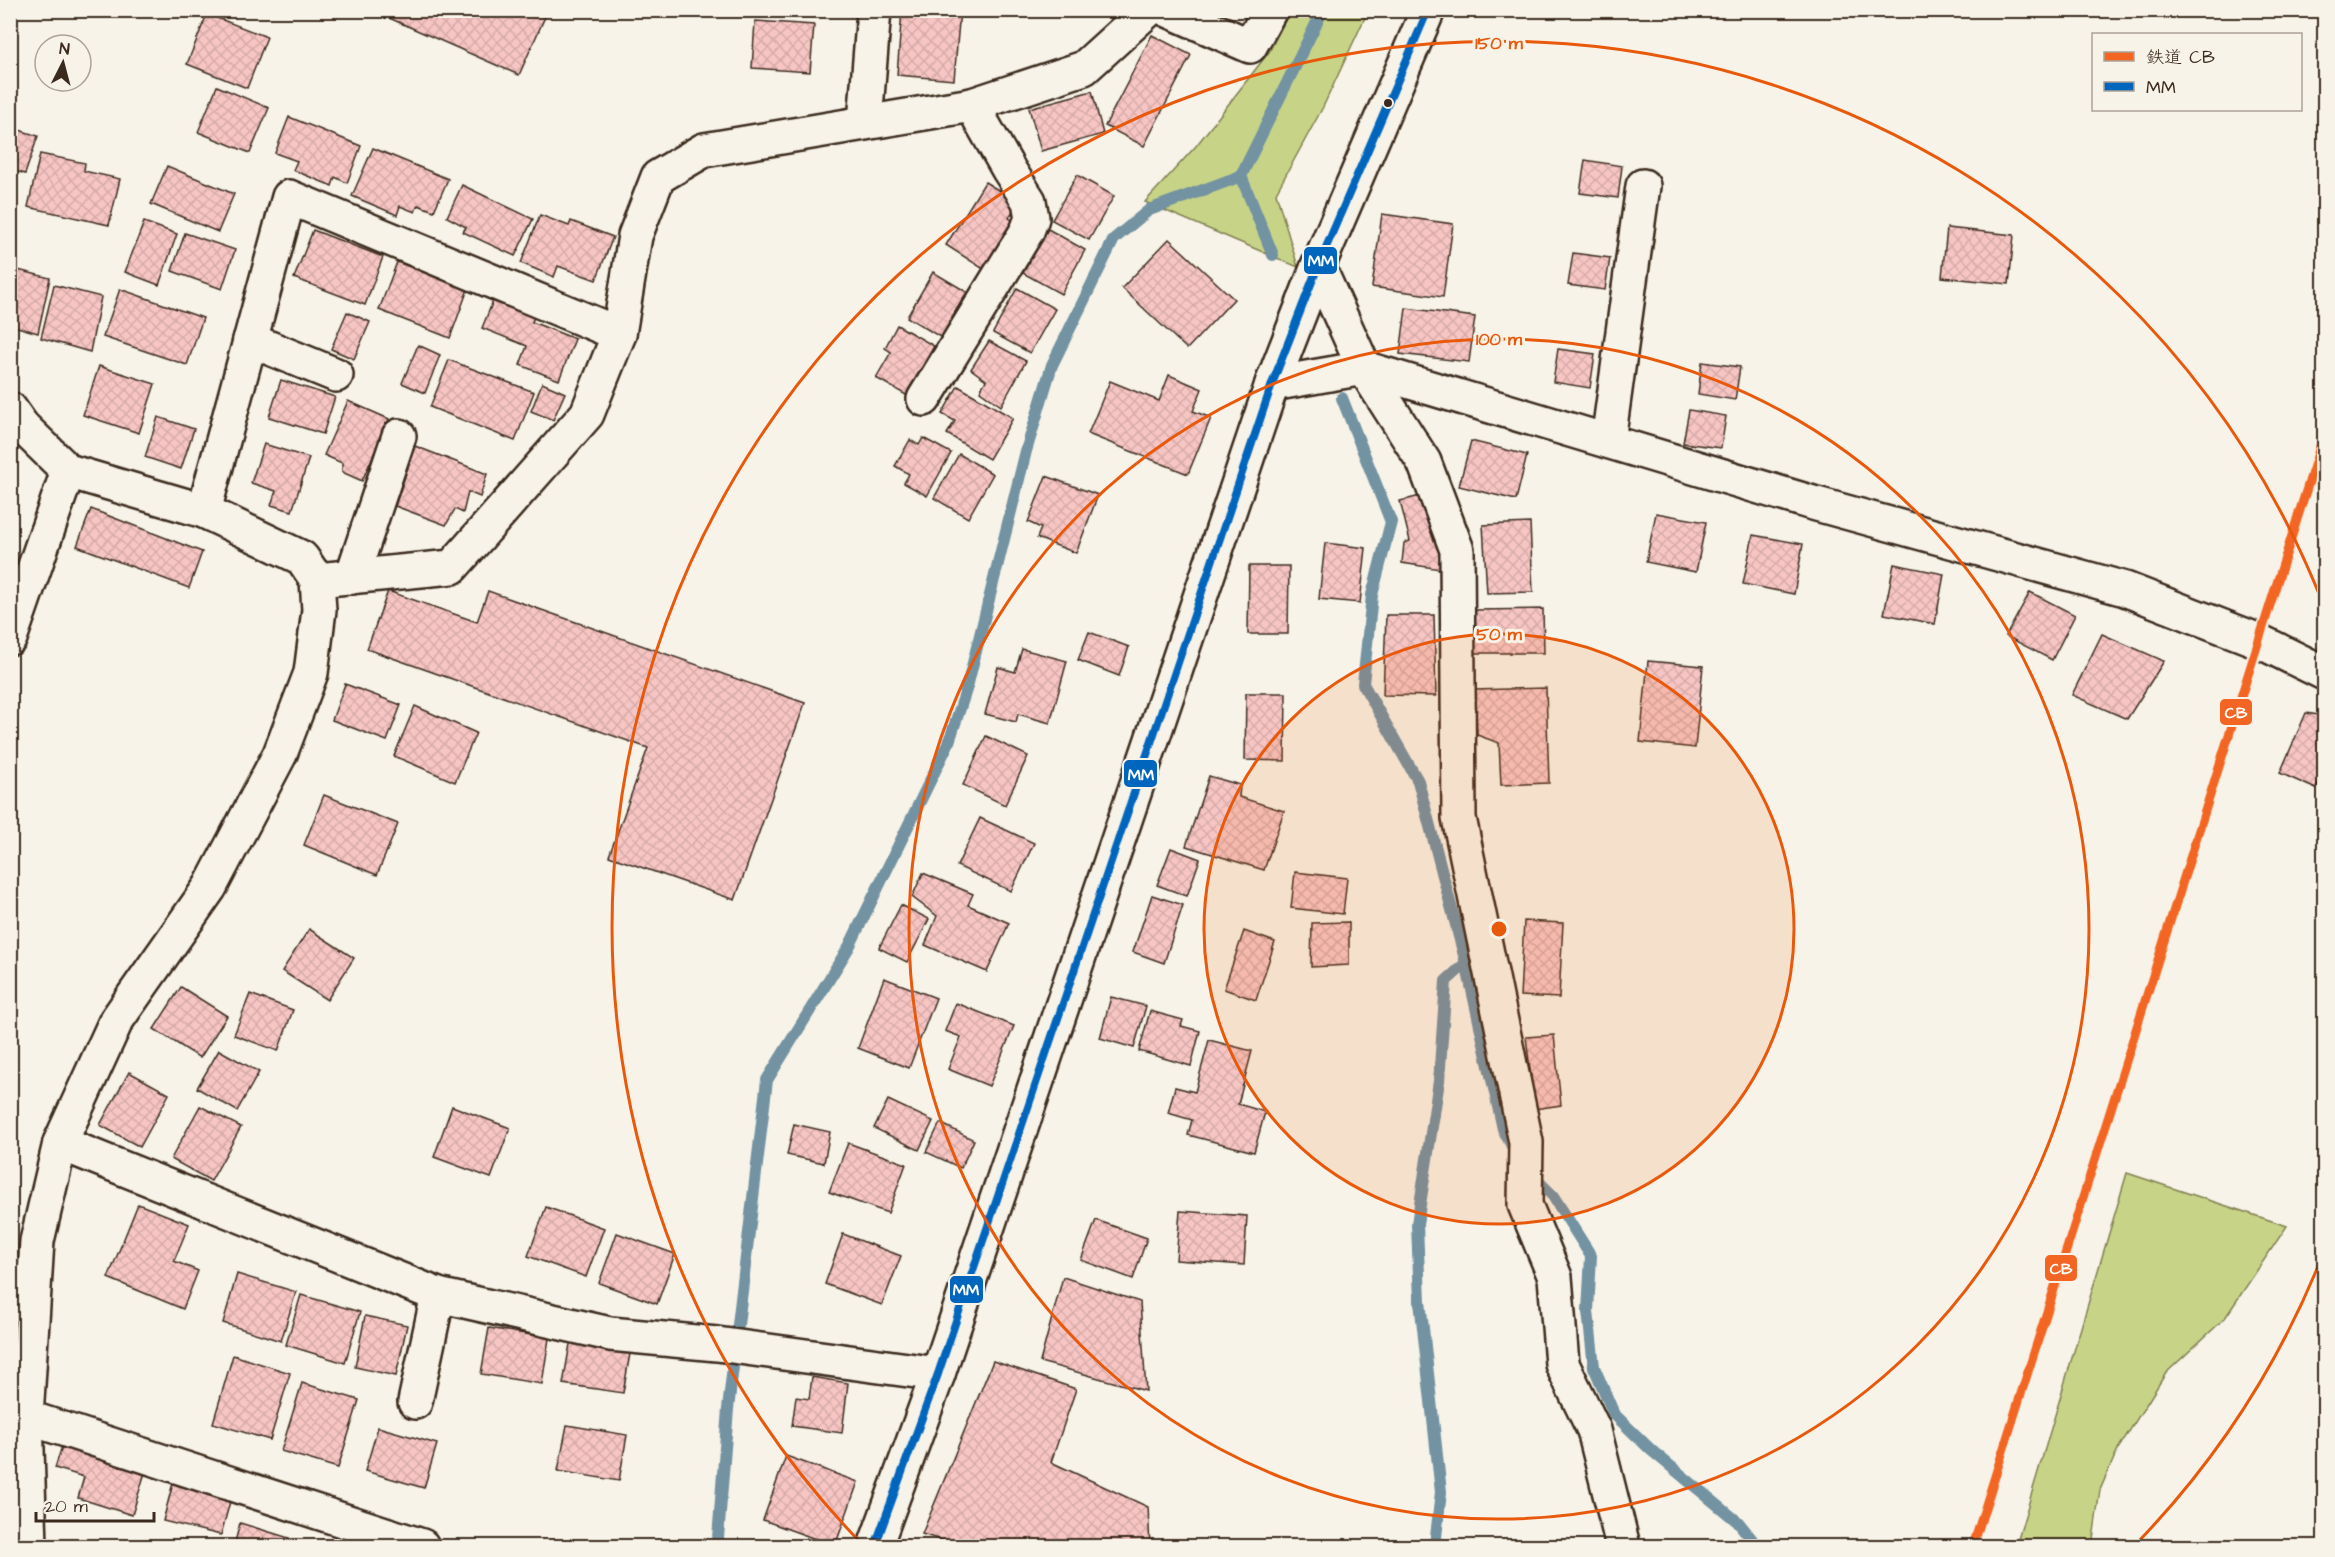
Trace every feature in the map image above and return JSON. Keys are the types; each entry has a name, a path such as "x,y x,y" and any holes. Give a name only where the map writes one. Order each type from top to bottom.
{"street":[{"path":"865,122 874,10"},
{"path":"317,580 452,567 587,414 619,334 635,236 658,177 704,150 972,105 1084,68 1148,10"},
{"path":"1168,10 1250,46 1270,10"},
{"path":"875,1546 938,1374 1272,384 1318,266 1428,10"},
{"path":"924,399 1027,231 1032,218 1029,201 972,105"},
{"path":"1608,441 1643,186"},
{"path":"204,511 289,197 619,334"},
{"path":"1318,266 1364,368 1424,462 1457,550 1459,818 1515,1081 1526,1149 1525,1205 1555,1277 1562,1364 1594,1430 1623,1546"},
{"path":"250,340 336,375"},
{"path":"1272,384 1364,368 1813,503 2125,589 2259,641 2325,673"},
{"path":"10,409 22,426 68,471 204,511 302,558 317,580 319,610 311,673 280,754 210,887 116,1021 60,1143 37,1241 26,1417 19,1473 30,1546"},
{"path":"352,577 399,436"},
{"path":"10,638 68,471"},
{"path":"60,1143 438,1295 610,1334 717,1344 938,1374"},
{"path":"415,1402 438,1295"},
{"path":"26,1417 422,1546"}],"green space":[{"path":"1290,11 1368,11 1323,107 1276,193 1298,267 1145,202 1196,146 1269,52"},
{"path":"2127,1173 2287,1226 2225,1318 2166,1373 2118,1449 2100,1490 2092,1546 2016,1546"}],"building":[{"path":"371,10 548,10 519,75"},
{"path":"902,10 960,10 954,80 897,75"},
{"path":"207,14 267,37 247,88 187,64"},
{"path":"755,21 814,25 810,72 752,68"},
{"path":"1152,35 1191,55 1144,146 1105,126"},
{"path":"217,86 269,108 250,153 198,132"},
{"path":"1092,91 1103,134 1041,151 1029,108"},
{"path":"289,117 361,146 347,183 335,177 332,186 293,170 297,161 275,153"},
{"path":"10,127 38,136 25,174 10,169"},
{"path":"373,148 448,179 434,211 418,205 415,212 400,206 397,215 352,196"},
{"path":"40,154 85,163 84,171 120,179 109,225 28,207"},
{"path":"1585,160 1622,166 1618,198 1580,193"},
{"path":"167,166 234,194 218,232 151,204"},
{"path":"1077,175 1114,196 1089,240 1052,220"},
{"path":"985,182 1018,202 1009,218 1015,222 985,270 946,245"},
{"path":"462,185 533,219 515,256 463,232 466,227 447,217"},
{"path":"1382,214 1453,224 1443,297 1372,287"},
{"path":"540,215 569,226 571,221 613,237 596,280 558,266 554,277 521,263"},
{"path":"144,222 177,234 159,285 125,272"},
{"path":"1947,228 2014,235 2009,284 1942,277"},
{"path":"1048,229 1085,250 1061,294 1023,273"},
{"path":"313,230 383,257 365,305 294,278"},
{"path":"185,233 235,250 222,289 172,271"},
{"path":"1169,239 1234,299 1187,349 1122,288"},
{"path":"1573,253 1610,258 1605,290 1568,285"},
{"path":"397,262 468,289 450,338 379,310"},
{"path":"10,268 50,278 38,333 10,325"},
{"path":"933,272 967,292 952,317 958,320 945,340 907,317"},
{"path":"54,285 101,297 90,352 41,338"},
{"path":"1017,288 1055,309 1030,353 993,333"},
{"path":"120,289 203,318 187,365 103,337"},
{"path":"493,301 534,317 532,322 575,339 559,380 520,365 527,346 482,328"},
{"path":"1406,308 1475,317 1469,362 1400,354"},
{"path":"347,312 370,322 354,359 331,349"},
{"path":"897,325 934,346 906,395 876,378 891,352 885,348"},
{"path":"989,341 1026,361 1001,406 980,391 986,380 971,369"},
{"path":"418,345 440,355 425,393 402,383"},
{"path":"1558,349 1595,354 1590,388 1553,382"},
{"path":"449,360 534,392 515,441 430,407"},
{"path":"1702,362 1740,367 1735,400 1698,394"},
{"path":"99,366 155,384 139,433 83,415"},
{"path":"1169,375 1202,389 1193,411 1211,418 1188,474 1088,434 1110,381 1159,401"},
{"path":"281,380 335,397 323,434 269,417"},
{"path":"542,383 565,393 553,420 531,411"},
{"path":"958,386 1013,418 989,459 947,434 955,421 942,414"},
{"path":"348,401 389,419 362,481 342,472 342,463 324,455"},
{"path":"1689,410 1726,416 1721,448 1683,443"},
{"path":"158,417 194,429 181,469 145,457"},
{"path":"923,438 951,453 927,496 904,483 909,474 895,466 910,440 919,445"},
{"path":"1471,441 1527,455 1516,500 1459,486"},
{"path":"264,444 309,458 292,511 271,505 276,491 251,483"},
{"path":"415,446 487,474 480,497 468,492 463,513 455,509 446,525 395,506"},
{"path":"959,454 993,474 968,518 934,498"},
{"path":"1046,476 1098,495 1076,553 1037,538 1041,528 1028,522"},
{"path":"1425,495 1441,542 1440,569 1402,563 1404,543 1410,541 1400,501"},
{"path":"91,509 202,552 189,588 77,546"},
{"path":"1656,513 1706,522 1696,572 1646,562"},
{"path":"1530,523 1533,592 1487,593 1483,525"},
{"path":"1753,535 1803,544 1794,594 1743,584"},
{"path":"1325,543 1366,548 1360,603 1319,599"},
{"path":"1894,564 1944,574 1935,624 1884,614"},
{"path":"1249,566 1289,566 1288,634 1248,634"},
{"path":"388,591 477,622 488,591 805,703 735,900 609,856 648,748 367,649"},
{"path":"2030,592 2075,615 2052,660 2006,636"},
{"path":"1543,609 1544,653 1475,653 1475,610"},
{"path":"1386,615 1434,615 1436,696 1383,695"},
{"path":"1089,632 1129,647 1119,676 1078,660"},
{"path":"2102,634 2164,661 2127,719 2072,695"},
{"path":"1022,649 1067,661 1050,723 1018,714 1016,722 985,714 998,667 1015,672"},
{"path":"1648,661 1703,666 1695,748 1640,742"},
{"path":"345,684 401,705 387,741 332,720"},
{"path":"1546,688 1549,783 1501,785 1499,743 1477,735 1475,690"},
{"path":"1246,693 1286,693 1285,761 1245,760"},
{"path":"415,706 476,733 455,782 394,756"},
{"path":"2306,713 2324,716 2324,771 2316,789 2280,773"},
{"path":"986,736 1028,756 1005,805 963,785"},
{"path":"1209,776 1240,785 1239,797 1284,811 1264,870 1186,846"},
{"path":"324,795 398,824 377,875 304,845"},
{"path":"980,818 1034,843 1011,891 957,866"},
{"path":"1171,848 1200,859 1187,896 1157,885"},
{"path":"1295,872 1347,878 1343,914 1291,908"},
{"path":"923,873 973,894 968,905 1009,923 987,972 925,945 937,916 912,897"},
{"path":"1152,895 1183,905 1164,963 1133,952"},
{"path":"901,905 929,919 907,962 879,948"},
{"path":"1524,921 1563,923 1559,998 1520,996"},
{"path":"1349,922 1349,965 1311,967 1312,923"},
{"path":"309,929 354,958 327,1000 282,971"},
{"path":"1244,931 1275,942 1256,1000 1224,989"},
{"path":"884,978 936,998 909,1068 858,1048"},
{"path":"181,987 227,1016 200,1058 154,1029"},
{"path":"250,994 293,1010 278,1051 234,1035"},
{"path":"1111,997 1146,1006 1134,1048 1100,1038"},
{"path":"956,1003 1014,1026 989,1086 948,1069 961,1037 945,1031"},
{"path":"1150,1011 1183,1020 1181,1026 1200,1031 1191,1066 1139,1051"},
{"path":"1554,1035 1561,1105 1535,1109 1526,1037"},
{"path":"1209,1040 1252,1051 1238,1104 1265,1112 1254,1152 1188,1135 1192,1120 1168,1113 1175,1087 1195,1092"},
{"path":"219,1050 259,1072 237,1111 197,1088"},
{"path":"129,1072 169,1094 140,1147 100,1125"},
{"path":"888,1100 933,1121 919,1150 874,1128"},
{"path":"200,1106 241,1127 211,1181 171,1159"},
{"path":"452,1106 510,1128 491,1178 434,1157"},
{"path":"940,1123 974,1140 961,1168 926,1152"},
{"path":"794,1124 830,1132 824,1163 787,1155"},
{"path":"848,1143 906,1164 888,1213 829,1192"},
{"path":"138,1204 189,1224 174,1261 198,1271 183,1309 108,1278"},
{"path":"546,1207 604,1228 586,1277 528,1256"},
{"path":"1180,1211 1247,1216 1244,1265 1176,1260"},
{"path":"1096,1220 1147,1238 1133,1279 1081,1260"},
{"path":"617,1233 675,1254 657,1304 599,1283"},
{"path":"843,1234 901,1256 882,1305 825,1284"},
{"path":"10,1273 18,1276 10,1299"},
{"path":"237,1274 296,1292 281,1341 223,1323"},
{"path":"1063,1277 1140,1302 1146,1391 1040,1362"},
{"path":"301,1295 360,1312 345,1363 286,1345"},
{"path":"365,1316 407,1325 396,1376 355,1367"},
{"path":"489,1328 549,1338 542,1384 481,1374"},
{"path":"571,1338 631,1348 623,1393 563,1384"},
{"path":"233,1355 290,1373 270,1440 213,1423"},
{"path":"993,1361 1076,1389 1051,1462 1148,1507 1150,1546 959,1546 922,1534"},
{"path":"812,1377 848,1383 842,1433 792,1426 796,1397 809,1399"},
{"path":"302,1383 359,1400 338,1468 281,1451"},
{"path":"567,1425 627,1435 619,1481 558,1471"},
{"path":"378,1427 437,1444 424,1488 365,1471"},
{"path":"64,1440 147,1466 132,1515 78,1498 84,1477 55,1468"},
{"path":"786,1456 858,1482 835,1546 763,1520"},
{"path":"174,1479 232,1494 221,1535 163,1521"},
{"path":"240,1523 289,1538 287,1546 234,1546"}],"waterway":[{"path":"714,1546 718,1538 728,1409 767,1080 849,947 949,742 967,687 1026,451 1052,365 1114,239 1149,210 1241,176 1323,10"},
{"path":"1241,176 1273,255"},
{"path":"1342,398 1391,522 1372,595 1363,684 1418,781 1466,963 1446,981 1439,1081 1417,1224 1420,1301 1441,1492 1435,1546"},
{"path":"1466,963 1503,1129 1515,1152"},
{"path":"1531,1174 1553,1196 1591,1256 1588,1311 1594,1367 1614,1414 1651,1450 1738,1522 1757,1546"}],"rail line":[{"name":"CB","path":"1973,1546 2324,434"}],"transit line":[{"name":"MM","path":"875,1546 938,1374 1272,384 1318,266 1428,10"}]}
